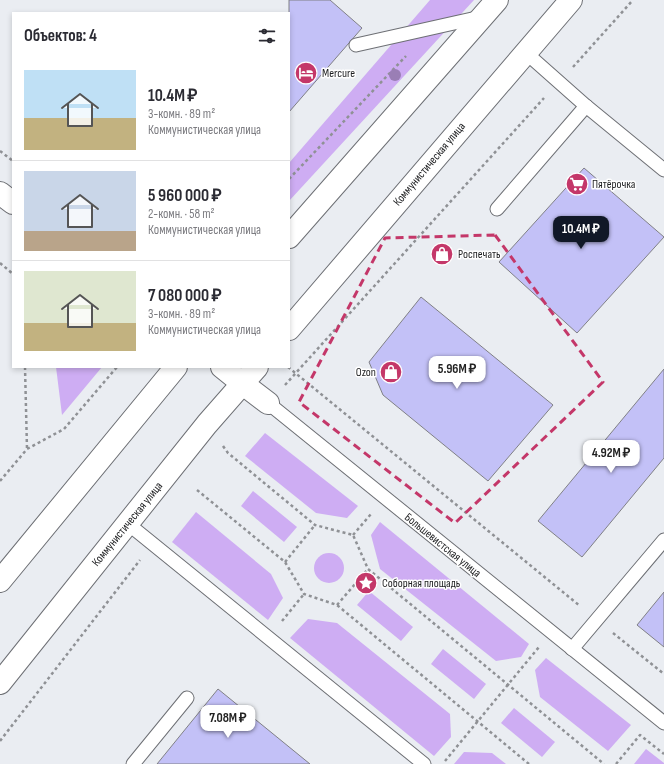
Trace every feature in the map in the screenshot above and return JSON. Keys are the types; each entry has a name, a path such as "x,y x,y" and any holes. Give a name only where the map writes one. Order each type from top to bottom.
{"main road":[{"path":"290,236 496,0"},
{"name":"Коммунистическая улица","path":"290,328 571,0"},
{"path":"0,193 12,202"},
{"path":"0,580 175,368"},
{"name":"Большевистская улица","path":"223,368 268,403"},
{"name":"Коммунистическая улица","path":"0,683 207,424 256,368"}],"lane":[{"path":"356,45 481,17"},
{"path":"525,52 586,106 664,170"},
{"path":"497,209 586,106"},
{"name":"Большевистская улица","path":"268,403 384,499 664,723"},
{"path":"127,523 152,545 424,764"},
{"path":"572,649 664,540"},
{"path":"133,764 187,698"}],"path":[{"path":"268,403 634,0"},
{"path":"290,178 432,28"},
{"path":"0,151 12,160"},
{"path":"0,263 12,273"},
{"path":"25,368 27,450"},
{"path":"0,482 27,450 64,429 116,368"},
{"path":"289,368 664,674"},
{"path":"207,424 228,452 315,525 353,535"},
{"path":"198,490 285,562 304,594 337,605 529,764"},
{"path":"353,535 384,499"},
{"path":"285,562 315,525"},
{"path":"353,535 368,568 604,764"},
{"path":"0,741 152,545"},
{"path":"337,605 368,568"},
{"path":"267,638 304,594"},
{"path":"442,764 551,632"},
{"path":"616,764 640,735 664,754"}],"highlighted area":[{"path":"495,235 603,382 455,523 299,402 385,238"}],"shaded area":[{"path":"430,0 474,0 290,200 290,162"},
{"path":"56,368 101,368 62,415"},
{"path":"265,433 358,506 347,518 316,513 245,456"},
{"path":"253,491 297,527 284,542 241,506"},
{"path":"196,512 271,574 283,598 268,620 172,542"},
{"path":"380,522 529,644 521,657 496,661 380,569 371,535"},
{"path":"329,553 340,557 344,568 340,579 329,583 318,579 314,568 318,557"},
{"path":"369,591 413,627 401,641 357,605"},
{"path":"308,619 337,623 450,714 451,737 434,756 290,638"},
{"path":"443,649 486,684 474,699 431,664"},
{"path":"546,658 631,725 608,751 540,697 535,670"},
{"path":"514,708 555,742 542,757 501,723"},
{"path":"646,749 664,763 664,764 634,764"},
{"path":"464,752 492,753 506,764 454,764"}],"building":[{"name":"Mercure","path":"289,0 330,0 362,28 290,111 290,12"},
{"path":"584,168 664,237 577,333 499,262"},
{"path":"421,297 553,405 488,481 383,395 369,362"},
{"path":"664,369 664,458 582,557 538,521"},
{"path":"664,592 664,647 637,625"},
{"path":"218,689 310,764 157,764"}],"place":[{"name":"Mercure","path":"306,73"},
{"name":"Пятёрочка","path":"577,184"},
{"name":"Роспечать","path":"442,254"},
{"name":"Ozon","path":"391,372"},
{"name":"Соборная площадь","path":"366,583"}]}
